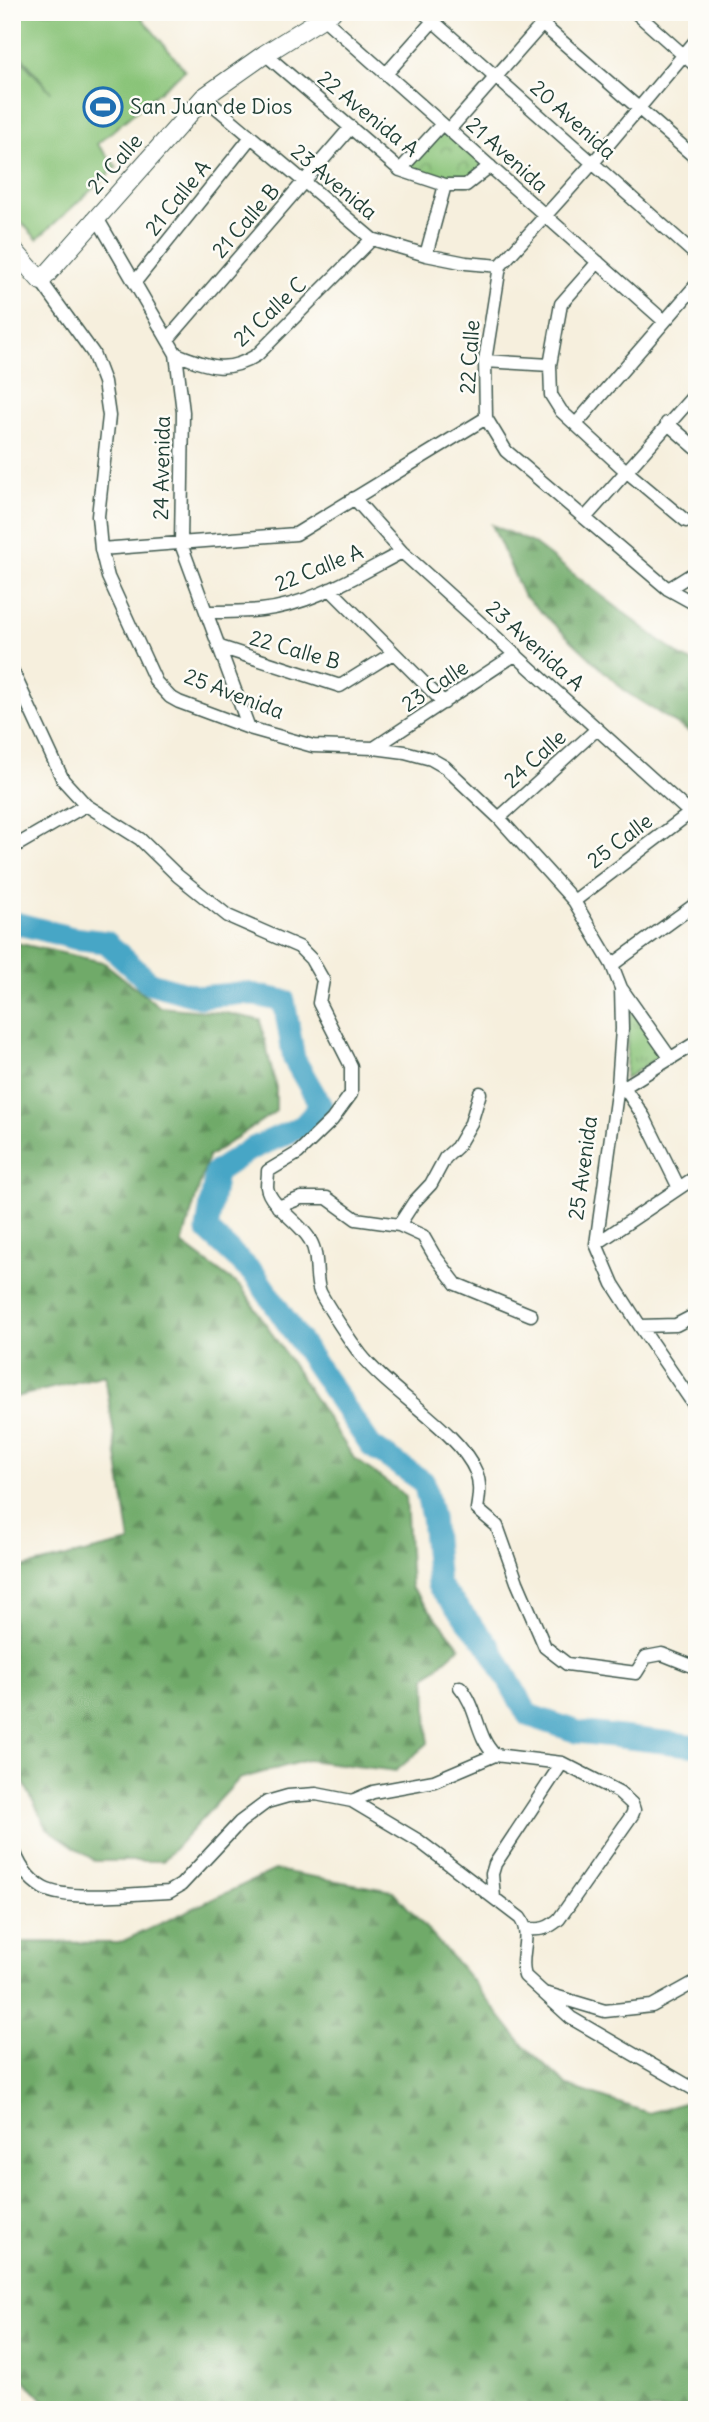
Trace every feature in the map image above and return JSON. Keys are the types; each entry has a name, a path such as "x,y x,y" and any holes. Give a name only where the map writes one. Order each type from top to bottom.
{"street":[{"path":"528,12 697,159"},
{"path":"400,170 497,78 553,12"},
{"path":"635,12 697,67"},
{"name":"21 Calle","path":"41,281 204,97 265,54 328,15"},
{"name":"21 Avenida","path":"328,15 386,74 664,321"},
{"path":"386,74 428,17"},
{"name":"20 Avenida","path":"428,17 697,256"},
{"path":"500,266 592,164 697,40"},
{"name":"22 Avenida A","path":"265,54 400,170 445,185"},
{"name":"23 Avenida","path":"204,97 372,239 426,255 500,266"},
{"name":"21 Calle B","path":"169,338 351,127"},
{"name":"21 Calle A","path":"135,282 251,137"},
{"path":"426,255 445,185 466,185 490,166"},
{"name":"24 Avenida","path":"97,218 176,354 183,412 181,544 249,728"},
{"name":"21 Calle C","path":"176,354 212,367 242,365 257,355 372,239"},
{"name":"25 Avenida","path":"14,254 41,281 93,353 104,382 110,416 98,516 101,549 108,578 156,682 179,702 249,728 313,746 405,752 431,759 445,767 499,818 574,901 612,965 621,988 671,1059"},
{"path":"598,262 561,304 550,365 551,395 561,411 626,471 686,521"},
{"name":"22 Calle","path":"101,549 296,534 486,418 485,361 500,266"},
{"path":"576,424 697,284"},
{"path":"485,361 550,365"},
{"path":"585,518 697,392"},
{"path":"486,418 506,451 668,589 697,605"},
{"path":"667,423 697,449"},
{"name":"23 Avenida A","path":"354,498 402,552 693,813"},
{"name":"22 Calle A","path":"207,612 263,610 306,598 331,589 402,552"},
{"path":"668,589 697,571"},
{"path":"331,589 444,703"},
{"name":"22 Calle B","path":"220,647 340,686 393,653"},
{"name":"23 Calle","path":"374,748 516,654"},
{"path":"12,670 63,780 86,805 140,839 178,876 228,915 299,947 311,959 323,980 319,1003 351,1066 351,1094 331,1120 298,1153 268,1171 267,1190 278,1207 301,1227 312,1242 318,1263 319,1290 361,1355 390,1385 457,1444 477,1472 480,1492 477,1509 496,1527 545,1647 567,1664 636,1673 646,1657 662,1654 697,1668"},
{"name":"24 Calle","path":"499,818 597,729"},
{"path":"12,848 86,805"},
{"name":"25 Calle","path":"574,901 693,813"},
{"path":"612,965 697,903"},
{"name":"25 Avenida","path":"621,988 621,1086 596,1244 613,1284 697,1409"},
{"path":"679,1188 644,1116 621,1086 697,1042"},
{"path":"398,1225 431,1184 445,1158 457,1147 471,1123 480,1093"},
{"path":"596,1244 697,1176"},
{"path":"278,1207 301,1198 327,1198 356,1219 398,1225 423,1236 456,1284 531,1315"},
{"path":"639,1326 676,1325 697,1314"},
{"path":"460,1687 467,1695 485,1746 495,1755"},
{"path":"352,1801 373,1792 434,1781 495,1755 562,1763 619,1792 632,1804 632,1815 559,1919 543,1930 526,1928"},
{"path":"494,1898 492,1874 495,1864 562,1763"},
{"path":"12,1844 18,1864 44,1888 68,1894 169,1892 181,1885 240,1822 267,1802 288,1796 316,1794 352,1801 419,1841 520,1918 526,1928 522,1969 529,1981 571,2018 697,2091"},
{"path":"541,1991 605,2011 652,2006 697,1981"}],"green space":[{"path":"12,12 137,12 185,70 97,144 117,167 37,239 12,212 12,50 51,92 12,45"},
{"path":"442,124 490,166 466,185 400,170"},
{"path":"492,525 533,543 683,658 697,664 697,737 626,692 523,595"},
{"path":"12,942 103,962 160,1007 226,1013 260,1020 276,1088 276,1111 208,1157 182,1244 242,1288 354,1458 406,1496 411,1587 460,1647 426,1677 428,1743 396,1771 307,1760 239,1779 163,1861 95,1861 47,1828 12,1760 12,1570 130,1542 105,1375 12,1398"},
{"path":"630,1008 662,1054 625,1079"},
{"path":"275,1870 393,1891 464,1971 523,2045 568,2086 649,2113 697,2099 697,2410 53,2410 17,2372 12,2373 12,1942 119,1943"}],"waterway":[{"path":"12,922 73,938 106,942 150,983 199,997 245,993 284,1001 294,1059 321,1106 303,1126 249,1150 216,1172 207,1230 255,1275 371,1446 424,1482 432,1517 438,1585 489,1646 528,1715 578,1732 697,1746"}],"place":[{"name":"San Juan de Dios","path":"103,107"}]}
